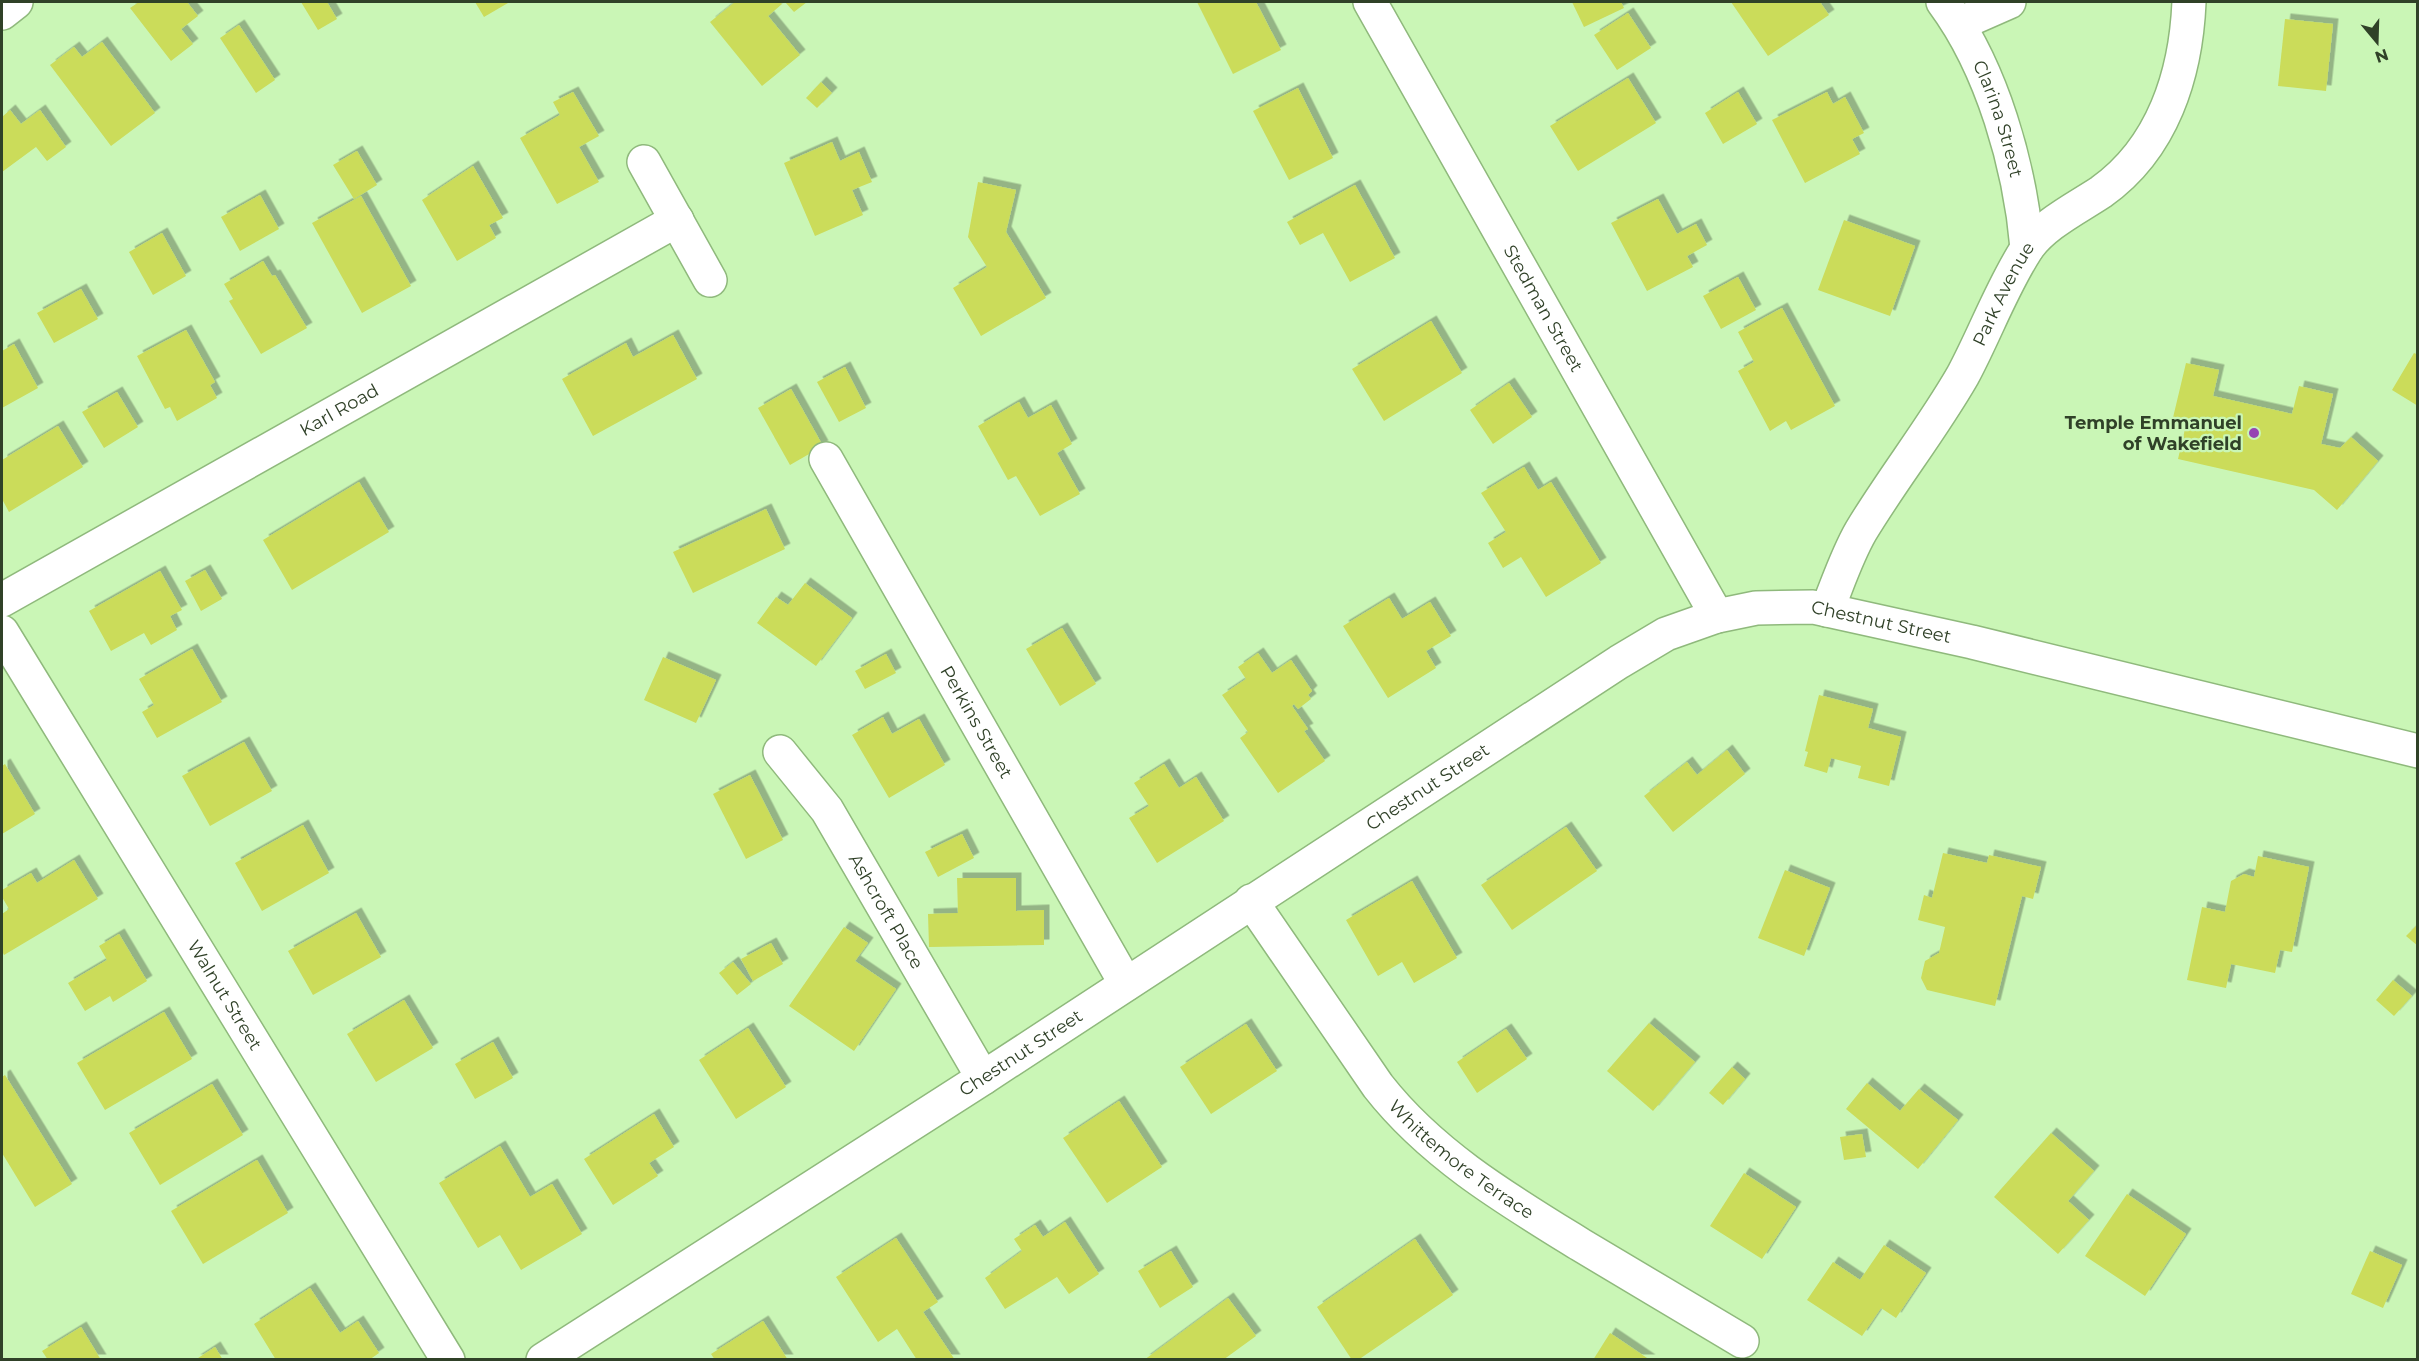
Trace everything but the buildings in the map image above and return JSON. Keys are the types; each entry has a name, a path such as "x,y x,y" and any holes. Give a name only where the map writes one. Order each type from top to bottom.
{"street":[{"path":"2,13 16,2"},
{"name":"Stedman Street","path":"1370,2 1717,616"},
{"path":"1951,13 2009,2"},
{"name":"Park Avenue","path":"1827,610 1861,531 1927,435 1963,375 2027,248 2050,226 2104,189 2130,166 2152,139 2164,118 2182,61 2189,2"},
{"name":"Clarina Street","path":"1951,13 1981,65 2015,167 2024,207 2027,248"},
{"path":"644,162 710,280"},
{"name":"Karl Road","path":"2,600 676,220"},
{"name":"Perkins Street","path":"826,459 1126,984"},
{"name":"Chestnut Street","path":"543,1359 983,1078 1628,657 1666,634 1717,616 1756,608 1813,607 2019,653 2418,750"},
{"name":"Walnut Street","path":"2,632 448,1359"},
{"name":"Ashcroft Place","path":"780,752 827,810 983,1078"},
{"name":"Whittemore Terrace","path":"1251,901 1378,1086 1394,1107 1439,1148 1505,1199 1742,1341"}],"place":[{"name":"Temple Emmanuel of Wakefield","path":"2254,433"}]}
